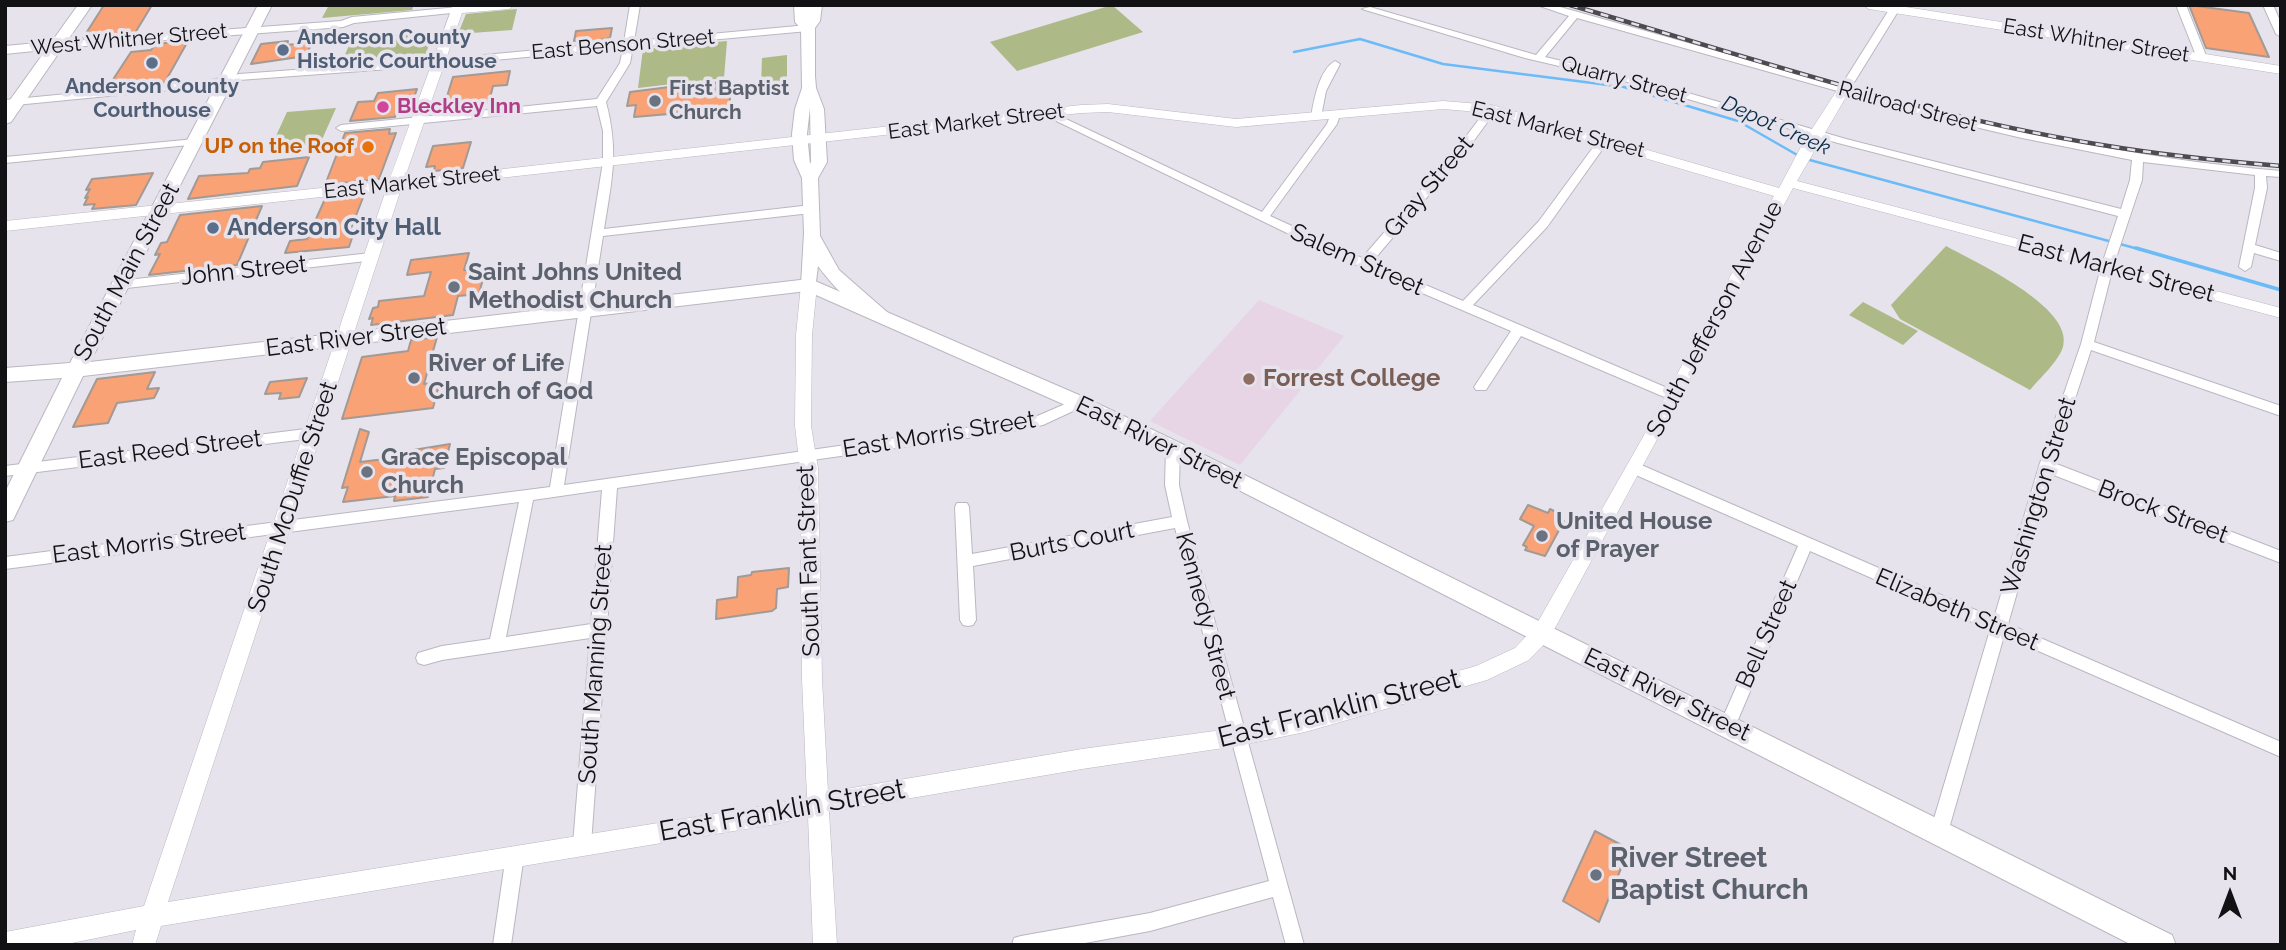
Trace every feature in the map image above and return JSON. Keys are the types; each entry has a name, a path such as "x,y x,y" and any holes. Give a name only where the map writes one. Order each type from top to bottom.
{"main road":[{"path":"5,119 12,102 58,46 85,5"},
{"name":"South Main Street","path":"5,514 15,470 76,369 229,79 265,5"},
{"name":"South Fant Street","path":"801,5 802,22 808,27"},
{"name":"South Fant Street","path":"809,285 812,233 810,178 819,162 817,109 809,89 808,27 813,21 815,5"},
{"name":"West Whitner Street","path":"5,50 58,46"},
{"name":"South Fant Street","path":"809,89 800,111 801,165 810,178"},
{"path":"812,233 822,259 836,280 881,316"},
{"name":"East River Street","path":"5,375 809,285 1079,403 1173,448 1728,724 2162,945"}],"street":[{"path":"252,32 458,8 509,5"},
{"path":"556,491 609,162 608,131 601,102 625,63 635,5"},
{"name":"Railroad Street","path":"1542,5 1844,90 2029,138 2138,159 2281,174"},
{"name":"East Whitner Street","path":"1869,5 1896,7 2281,70"},
{"path":"2171,5 2182,6 2202,58"},
{"path":"2269,5 2281,34"},
{"name":"South Jefferson Avenue","path":"1542,633 1817,132 1896,7"},
{"name":"South McDuffie Street","path":"143,945 371,257 458,8"},
{"name":"Quarry Street","path":"1367,9 1539,58 1643,83 2125,214"},
{"path":"1539,58 1575,15"},
{"name":"East Benson Street","path":"12,102 229,79 808,27"},
{"name":"West Whitner Street","path":"58,46 252,32"},
{"path":"1316,117 1321,91 1335,64"},
{"path":"341,128 601,102"},
{"name":"East Market Street","path":"5,226 819,141 1045,113 1108,108 1236,123 1443,105 1492,109 1786,188 2108,267 2281,313"},
{"name":"Gray Street","path":"1364,264 1463,148 1492,109"},
{"name":"Salem Street","path":"1045,113 1364,264 1674,396"},
{"path":"1263,218 1332,124 1335,115"},
{"path":"1464,307 1543,224 1604,140"},
{"path":"5,160 195,142"},
{"name":"Washington Street","path":"1939,832 2046,466 2087,344 2136,180 2138,159"},
{"path":"2245,267 2261,188 2260,173"},
{"path":"598,233 811,209"},
{"path":"2251,247 2281,257"},
{"name":"John Street","path":"118,285 371,257"},
{"name":"South Fant Street","path":"809,285 804,335 806,455 817,804 825,945"},
{"path":"1481,387 1518,331"},
{"path":"2087,344 2281,411"},
{"name":"East Morris Street","path":"5,562 527,496 1009,427 1038,421 1079,403"},
{"name":"East Reed Street","path":"15,470 314,433"},
{"name":"Kennedy Street","path":"1173,448 1172,485 1180,522 1295,945"},
{"name":"Brock Street","path":"2046,466 2281,557"},
{"name":"Elizabeth Street","path":"1634,468 2281,750"},
{"name":"South Manning Street","path":"582,844 610,483"},
{"path":"498,645 527,496"},
{"path":"962,507 968,620"},
{"name":"Burts Court","path":"964,562 1180,522"},
{"name":"Bell Street","path":"1728,724 1806,544"},
{"path":"424,658 598,630"},
{"name":"East Franklin Street","path":"5,944 153,916 776,814 817,804 1082,759 1237,737 1354,711 1480,674 1522,654 1542,633"},
{"path":"502,945 515,855"},
{"path":"1021,945 1150,922 1279,887"}],"shaded area":[{"name":"Forrest College","path":"1259,300 1344,336 1240,465 1150,421"}],"green space":[{"path":"329,5 414,5 412,10 322,18"},
{"path":"1112,5 1143,32 1017,71 990,42"},
{"path":"517,9 512,30 458,34 466,14"},
{"path":"433,31 426,54 342,61 352,39"},
{"path":"727,41 724,78 638,88 643,49"},
{"path":"787,55 787,84 761,86 762,58"},
{"path":"336,108 320,144 270,149 287,112"},
{"path":"1946,246 2019,287 2054,316 2063,332 2063,347 2053,364 2030,390 1900,319 1891,305"},
{"path":"1863,302 1918,331 1903,345 1849,315"}],"building":[{"path":"104,5 152,5 135,33 83,38"},
{"path":"2189,5 2249,13 2269,57 2206,48"},
{"path":"612,28 610,38 585,43 585,40 574,41 576,31"},
{"name":"Anderson County Courthouse","path":"188,41 165,82 128,85 132,80 112,81 131,52 151,50 155,44"},
{"name":"Anderson County Historic Courthouse","path":"288,41 287,45 312,42 306,56 251,64 261,44"},
{"path":"510,71 507,85 493,86 489,102 444,106 453,77"},
{"name":"First Baptist Church","path":"731,81 729,114 681,118 681,113 634,117 636,105 627,106 630,92"},
{"name":"Bleckley Inn","path":"417,89 409,112 396,113 395,117 350,121 358,102 374,101 378,93"},
{"path":"390,129 389,134 396,133 379,179 325,185 345,133"},
{"path":"471,142 463,168 434,171 435,166 426,167 433,146"},
{"path":"309,157 297,186 188,199 199,176 248,173 250,169 260,168 263,162"},
{"path":"153,173 136,205 92,209 95,204 84,205 90,189 86,190 92,179"},
{"path":"364,195 348,236 353,235 349,247 285,253 290,241 307,239 325,199"},
{"name":"Anderson City Hall","path":"262,206 237,265 149,275 160,254 155,255 161,243 167,242 180,215"},
{"name":"Saint Johns United Methodist Church","path":"469,253 464,270 475,271 472,280 483,279 479,294 458,296 453,315 371,325 373,318 369,319 379,301 424,296 431,272 407,275 411,260"},
{"name":"River of Life Church of God","path":"437,337 424,384 440,382 433,408 342,419 362,357 408,351 411,340"},
{"path":"155,372 147,389 159,388 154,398 117,403 108,423 73,427 97,379"},
{"path":"307,378 299,397 279,399 281,393 265,394 270,382"},
{"name":"Grace Episcopal Church","path":"360,429 369,432 360,462 393,458 395,453 450,444 444,468 435,469 428,497 394,501 395,496 343,502 348,487 342,488"},
{"name":"United House of Prayer","path":"1528,505 1548,513 1550,509 1560,514 1557,518 1564,521 1545,556 1525,550 1527,547 1523,545 1534,526 1520,519"},
{"path":"789,568 788,587 777,589 776,608 772,611 716,619 717,600 737,597 738,577 751,575 752,572"},
{"name":"River Street Baptist Church","path":"1595,831 1629,849 1599,922 1563,901"}],"waterway":[{"name":"Depot Creek","path":"1294,52 1360,39 1443,64 1624,87 1738,121 1799,156"},
{"name":"Depot Creek","path":"1806,159 2142,250"},
{"name":"Depot Creek","path":"2136,248 2281,290"}],"railway":[{"path":"1570,5 1834,83 1967,118 2124,149 2281,166"}],"place":[{"name":"Anderson County Historic Courthouse","path":"283,50"},
{"name":"Anderson County Courthouse","path":"152,63"},
{"name":"First Baptist Church","path":"655,101"},
{"name":"Bleckley Inn","path":"383,107"},
{"name":"UP on the Roof","path":"368,147"},
{"name":"Anderson City Hall","path":"213,228"},
{"name":"Saint Johns United Methodist Church","path":"454,287"},
{"name":"River of Life Church of God","path":"414,378"},
{"name":"Forrest College","path":"1249,379"},
{"name":"Grace Episcopal Church","path":"367,472"},
{"name":"United House of Prayer","path":"1542,536"},
{"name":"River Street Baptist Church","path":"1596,875"}]}
